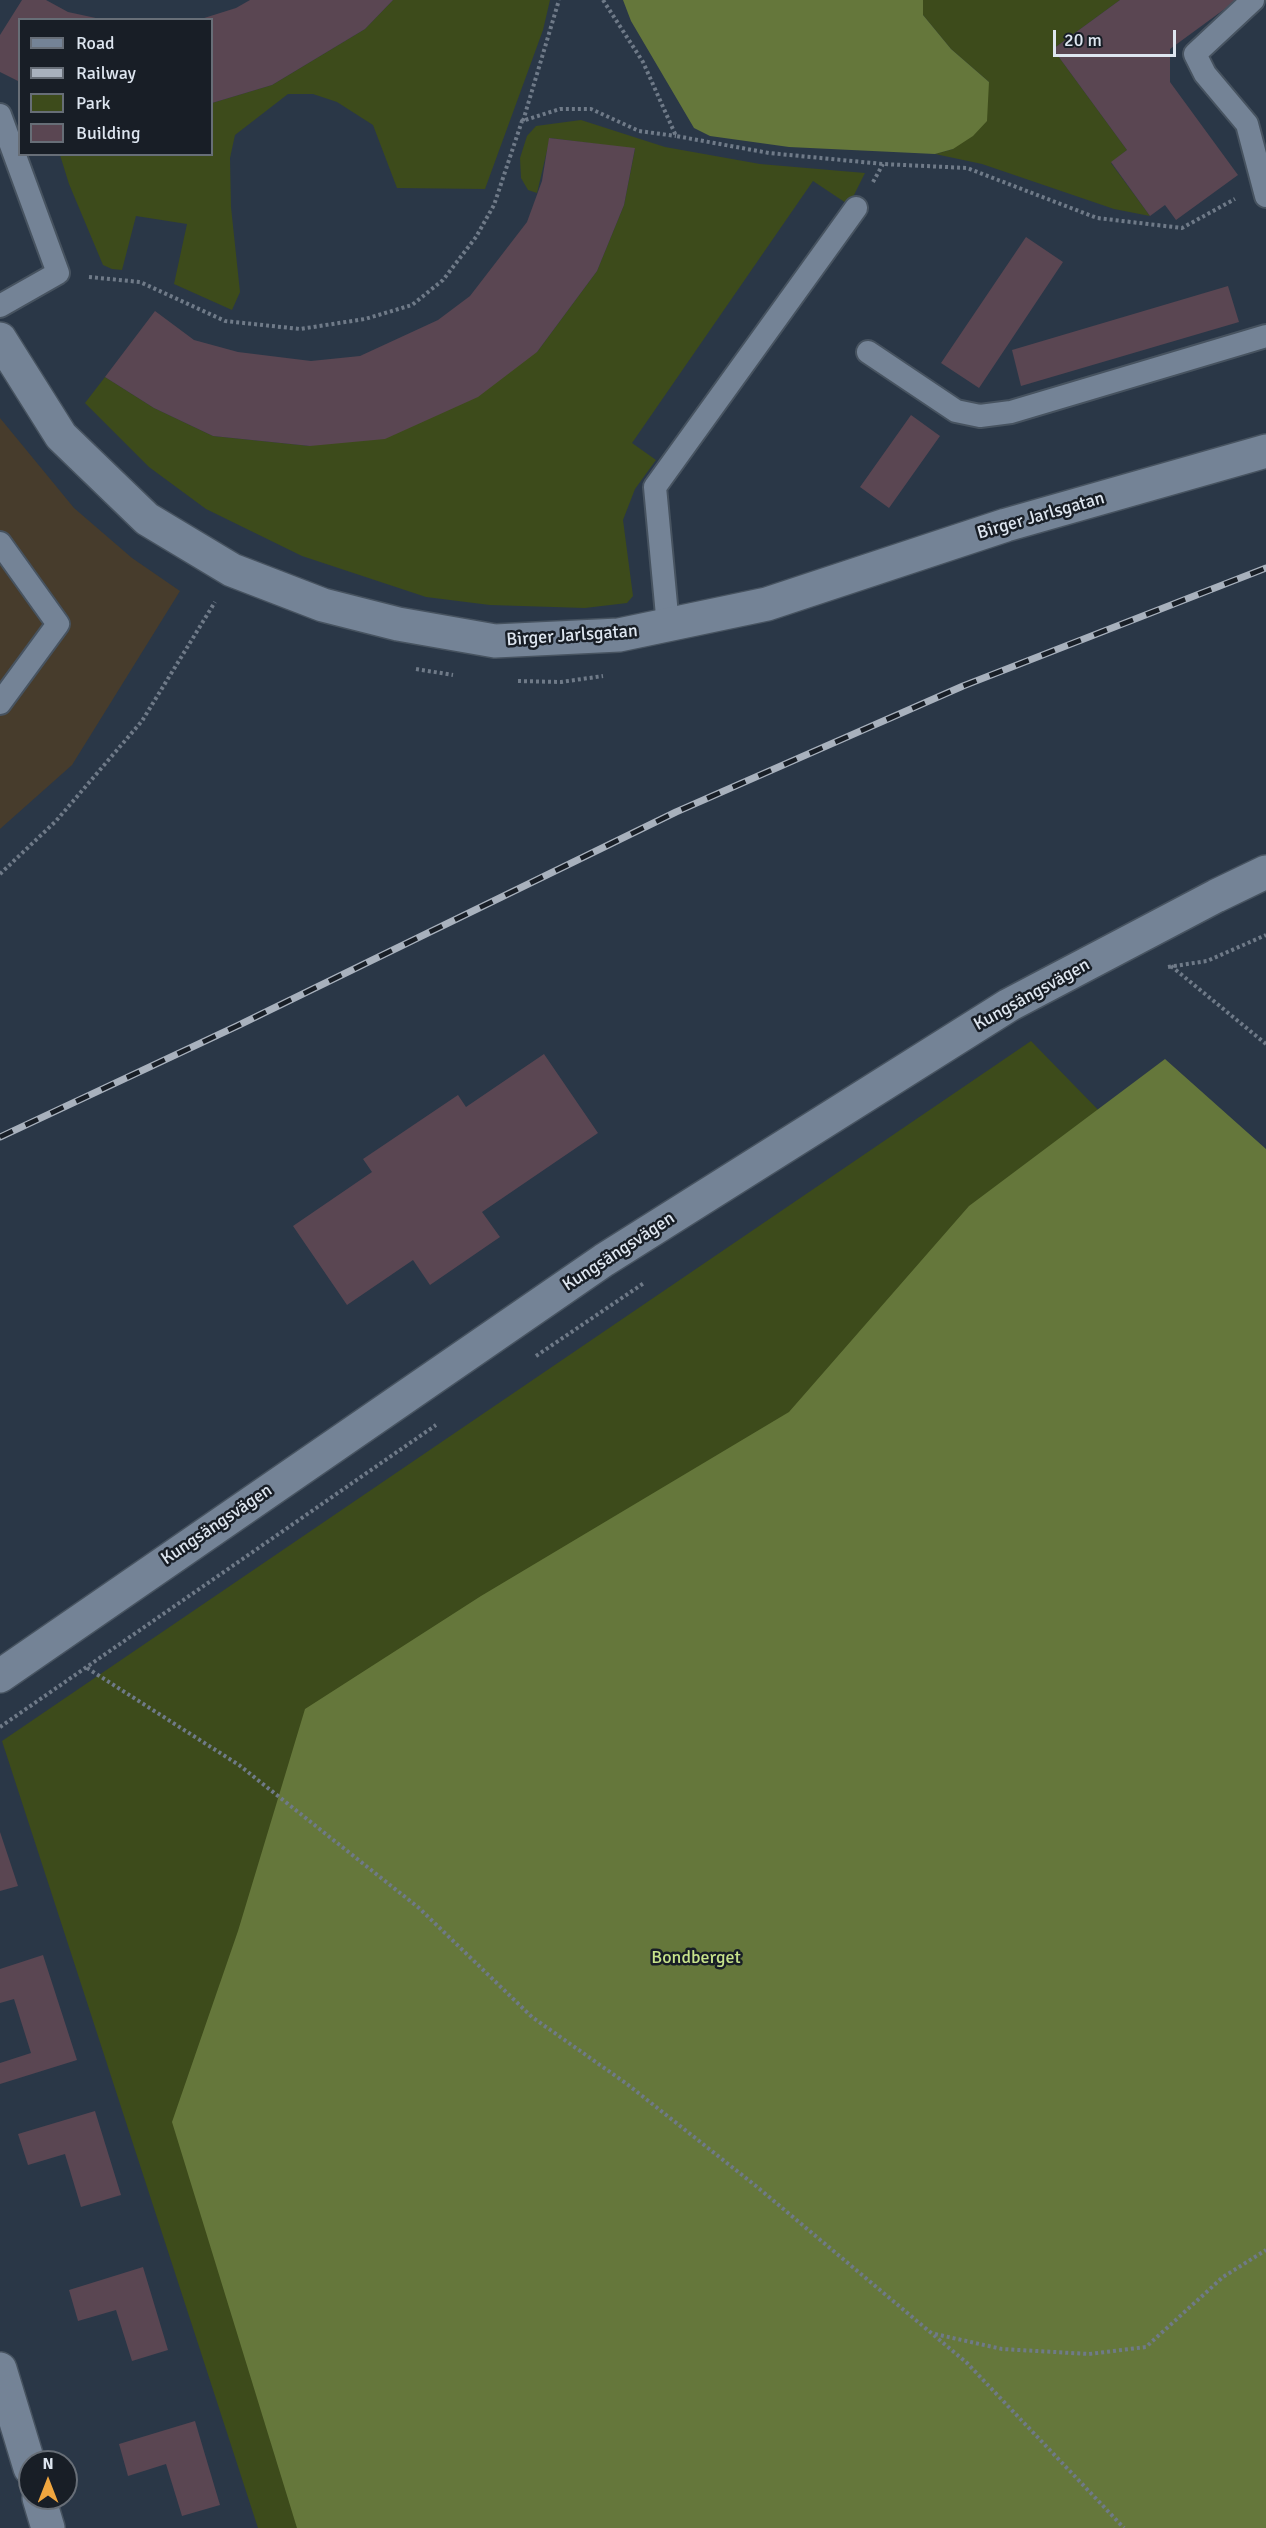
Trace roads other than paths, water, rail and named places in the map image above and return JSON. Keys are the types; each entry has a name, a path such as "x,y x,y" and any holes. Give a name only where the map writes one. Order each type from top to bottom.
{"street":[{"name":"Birger Jarlsgatan","path":"0,339 61,436 147,519 232,570 323,605 398,624 495,641 619,635 768,604 1006,525 1266,451"},
{"name":"Kungsängsvägen","path":"0,1676 604,1260 1009,1005 1266,872"},
{"path":"0,2369 25,2450"},
{"path":"43,2510 48,2528"}],"lane":[{"path":"1253,0 1195,54 1205,74 1246,124 1265,194"},
{"path":"0,115 58,273 0,306"},
{"path":"669,626 655,487 856,208"},
{"path":"868,352 956,411 980,416 1011,412 1266,336"},
{"path":"0,543 58,624 0,703"}],"railway":[{"path":"0,1137 237,1026 676,812 963,686 1266,568"}],"park label":[{"name":"Bondberget","path":"696,1958"}]}
